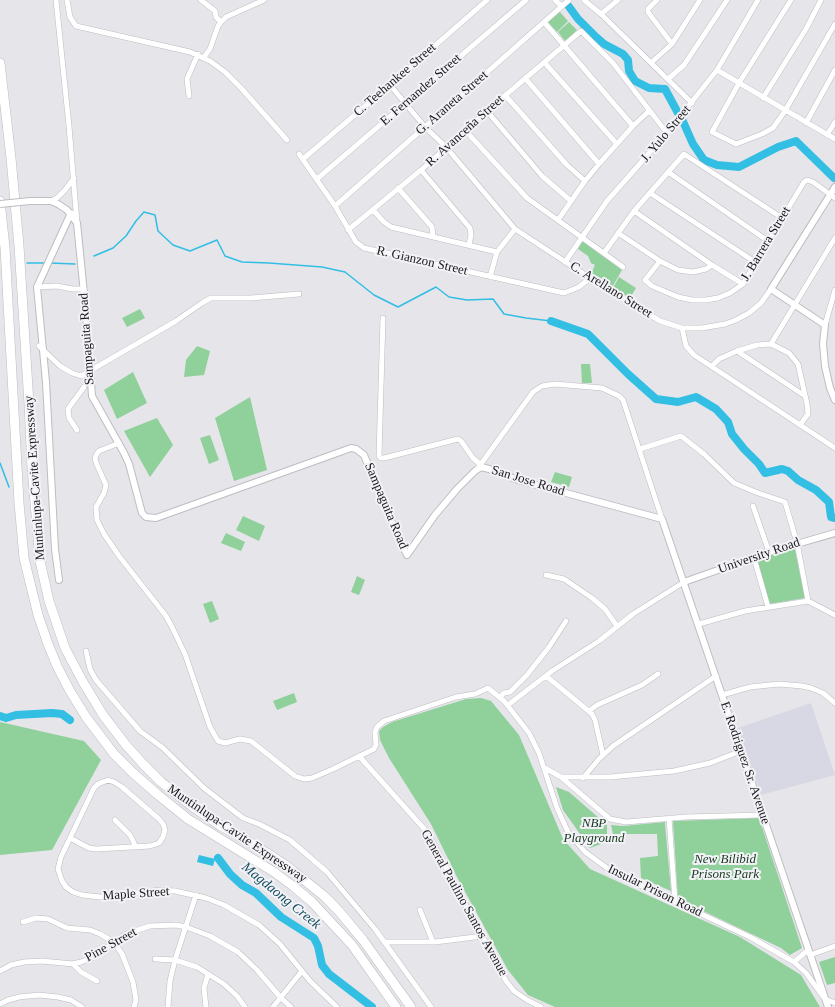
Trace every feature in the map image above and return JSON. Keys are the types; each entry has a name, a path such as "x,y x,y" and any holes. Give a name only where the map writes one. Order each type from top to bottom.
{"highway":[{"name":"Muntinlupa-Cavite Expressway","path":"0,63 19,246 30,404 32,467 39,554 49,601 65,648 103,715 126,745 144,765 161,782 193,807 286,866 324,896 363,940 411,1007"},
{"name":"Muntinlupa-Cavite Expressway","path":"0,202 5,248 24,558 38,615 57,666 86,717 114,754 156,794 188,819 274,872 312,902 352,945 396,1007"}],"street":[{"name":"Sampaguita Road","path":"56,0 63,59 84,289 90,371 87,387 119,442 129,464 142,513 146,517 152,518 346,449 354,448 364,455 407,555"},
{"path":"67,0 70,17 76,26 153,43 198,54 204,57 218,66 232,79 287,140"},
{"path":"201,0 215,11 216,17 221,22"},
{"path":"204,57 210,49 218,26 226,17 264,0"},
{"name":"C. Teehankee Street","path":"303,159 487,0"},
{"name":"E. Fernandez Street","path":"317,179 526,0"},
{"path":"555,0 562,6"},
{"name":"G. Araneta Street","path":"335,206 569,0"},
{"path":"584,0 652,62 692,103"},
{"path":"601,14 618,0"},
{"path":"657,0 647,10 648,14 672,44"},
{"path":"652,62 672,44 700,0"},
{"path":"668,79 684,65 727,0"},
{"name":"J. Yulo Street","path":"565,262 607,201 667,133 717,70 758,0"},
{"path":"791,0 739,83 712,132 736,144 773,128 785,111 835,24"},
{"path":"763,98 806,29 821,0"},
{"path":"544,22 633,126"},
{"name":"R. Avanceña Street","path":"348,230 581,31 613,63 649,111"},
{"path":"189,96 187,79 198,54"},
{"path":"544,62 617,144"},
{"path":"717,70 835,140"},
{"path":"806,123 835,70"},
{"path":"525,78 599,164"},
{"name":"C. Arellano Street","path":"390,85 425,127 446,147 515,229 660,321 682,328 713,327 736,320 749,313 761,303 833,197 835,187"},
{"path":"505,95 567,166 585,181"},
{"path":"486,111 542,176 571,201"},
{"path":"558,220 585,181 599,164 633,126 649,111 667,133"},
{"path":"827,135 835,122"},
{"path":"465,130 527,198 623,267"},
{"name":"R. Gianzon Street","path":"299,154 335,206 356,242 364,248 564,293 579,287 590,278"},
{"path":"604,253 634,211 684,154 782,218"},
{"path":"420,170 470,228 471,235 469,245"},
{"path":"668,172 768,241"},
{"path":"51,201 57,198 74,178"},
{"name":"J. Barrera Street","path":"660,261 645,280 652,286 678,297 692,300 718,298 730,293 743,284 802,184 807,180 813,182 833,197"},
{"path":"398,188 432,227 433,237"},
{"path":"650,193 755,262"},
{"path":"0,202 51,201 64,207 71,213 77,223"},
{"path":"373,210 390,227 497,252"},
{"path":"634,211 743,284"},
{"path":"59,580 54,549 41,348 41,324 38,310 37,287 71,213"},
{"path":"490,277 497,252 515,229"},
{"path":"618,233 660,261 678,270 688,272 706,269 712,264"},
{"path":"771,344 835,238"},
{"path":"37,287 57,286 72,289 84,289"},
{"path":"771,289 824,325"},
{"path":"835,290 824,325 823,351 830,388 835,400"},
{"path":"81,376 176,321 211,298 251,298 299,294"},
{"path":"383,318 379,456 381,458 458,439 480,467 533,392 542,386 555,384 597,387 619,396 623,400 662,519"},
{"path":"682,328 683,339 689,351 835,448"},
{"path":"712,366 719,359 737,351 757,345 771,344 789,353 798,364 808,414 800,425"},
{"path":"41,348 60,366 81,376 87,387 68,409 69,418 77,430"},
{"path":"737,351 805,396"},
{"path":"640,449 681,436 704,454 731,481 758,493 785,502 797,543 808,601"},
{"path":"119,442 96,454 95,459 106,485 104,493 96,507 97,520 116,552 166,616 172,627 185,654 215,738 220,743 240,739 251,741 289,772 304,779 317,776 359,756"},
{"name":"San Jose Road","path":"407,555 435,515 457,489 480,467 518,480 662,519"},
{"path":"753,506 769,552"},
{"name":"E. Rodriguez Sr. Avenue","path":"662,519 828,1007"},
{"name":"University Road","path":"684,582 769,552 835,533"},
{"path":"754,558 768,607"},
{"path":"546,574 564,579 592,598 605,609 616,626"},
{"path":"508,706 546,676 599,641 633,614 684,582"},
{"path":"698,624 745,611 808,601 835,615"},
{"path":"500,697 504,693 510,692 527,675 566,622"},
{"path":"86,651 90,669 96,680 140,731 163,748 204,788 242,818 259,824 290,840 327,872 385,942 431,1007"},
{"path":"589,711 597,705 642,685 658,674"},
{"path":"546,676 589,711 595,720 603,755"},
{"path":"583,778 613,746 716,676"},
{"path":"722,695 750,687 779,684 811,688 823,693 835,703"},
{"name":"Insular Prison Road","path":"359,756 374,748 376,745 376,726 384,721 453,698 475,694 488,688 500,697 508,706 532,738 545,768 557,808 568,832 585,852 614,874 750,936 794,962 806,973 825,999"},
{"path":"561,777 618,777 692,768 741,751"},
{"name":"General Paulino Santos Avenue","path":"359,756 427,832 506,981 514,991 541,1007"},
{"path":"545,768 561,777 610,819 626,822 669,818 763,815"},
{"name":"Maple Street","path":"136,847 150,846 159,843 163,837 163,824 122,787 114,782 108,780 98,784 94,788 61,857 58,869 62,881 73,892 82,895 96,897 161,890 196,895 224,905 259,925 289,953 302,971 337,1007"},
{"path":"669,818 675,901"},
{"path":"70,838 89,848 105,849 136,847 130,835 115,820"},
{"path":"168,1007 170,981 175,960 196,895"},
{"path":"420,910 433,942"},
{"path":"23,922 36,918 48,918 67,928 90,930 114,942 127,964 133,982 136,1000 134,1007"},
{"name":"Pine Street","path":"0,972 11,964 24,962 42,961 73,964 92,958 131,932 150,926 162,925 186,927 210,936 238,952 291,1007"},
{"path":"385,942 433,942 460,940 483,936"},
{"path":"794,962 809,953 835,946"},
{"path":"155,958 175,960 197,967 224,984 237,996 245,1007"},
{"path":"73,964 81,972 97,981"},
{"path":"273,1007 302,971"},
{"path":"206,1007 204,988 208,974"},
{"path":"0,1004 20,997 39,995 71,1000 82,1007"},
{"path":"825,999 835,1003"}],"shaded area":[{"path":"811,703 835,775 761,795 738,728"}],"green space":[{"path":"559,11 568,21 557,32 547,21"},
{"path":"569,22 577,30 565,41 558,32"},
{"path":"582,241 622,270 611,289 590,276 595,265 591,263 588,256 578,249"},
{"path":"619,277 636,288 630,298 613,288"},
{"path":"140,309 145,318 127,327 122,318"},
{"path":"197,346 210,351 204,375 184,377 186,360"},
{"path":"581,364 590,364 592,383 582,383"},
{"path":"133,372 147,403 117,419 104,390"},
{"path":"250,397 267,470 234,481 215,418"},
{"path":"157,418 173,445 150,477 124,431"},
{"path":"210,435 219,460 209,464 200,438"},
{"path":"555,472 572,477 569,487 551,482"},
{"path":"243,516 265,526 259,541 236,530"},
{"path":"226,533 245,542 241,551 221,543"},
{"path":"794,545 805,598 769,604 757,558"},
{"path":"357,576 365,580 359,595 351,592"},
{"path":"212,601 219,619 210,623 203,604"},
{"path":"294,693 297,702 277,710 273,701"},
{"path":"481,698 491,701 519,735 563,839 590,869 740,937 801,975 820,1007 555,1007 528,995 508,970 457,877 431,824 389,758 380,740 379,731 392,722 466,699"},
{"path":"0,722 84,741 101,760 52,850 0,855"},
{"name":"NBP Playground","path":"556,787 569,792 607,825 607,842 590,848 563,810"},
{"name":"New Bilibid Prisons Park","path":"759,818 802,948 790,955 781,948 678,899 673,821"},
{"path":"665,822 671,891 641,878 640,858 658,856 657,834 613,834 611,825 623,826"},
{"path":"835,957 835,983 827,985 819,962"}],"water":[{"path":"199,855 215,859 213,866 197,862"}],"waterway":[{"path":"567,4 578,19 596,37 604,44 623,54 628,60 629,71 635,81 649,88 665,89 678,113"},
{"path":"681,117 693,144 704,160 717,165 739,167 778,147 796,141 834,178"},
{"path":"94,256 113,248 126,236 144,212 155,215 158,231 173,245 190,251 217,240 225,256 242,262 322,267 345,272 374,295 398,307 436,287 449,297 467,300 493,299 504,314 551,321"},
{"path":"27,263 47,263"},
{"path":"50,263 75,264"},
{"path":"551,321 588,334 628,374 656,399 678,402 696,397 716,409 728,422 732,434 759,464 765,473 782,469 788,471 798,480 816,490 829,502 831,517 835,518"},
{"path":"0,463 9,487"},
{"path":"0,716 6,718 16,715 52,713 62,714 70,720"},
{"name":"Magdaong Creek","path":"218,858 230,874 242,885 256,893 281,917 314,938 318,946 322,965 329,974 372,1007"}]}
